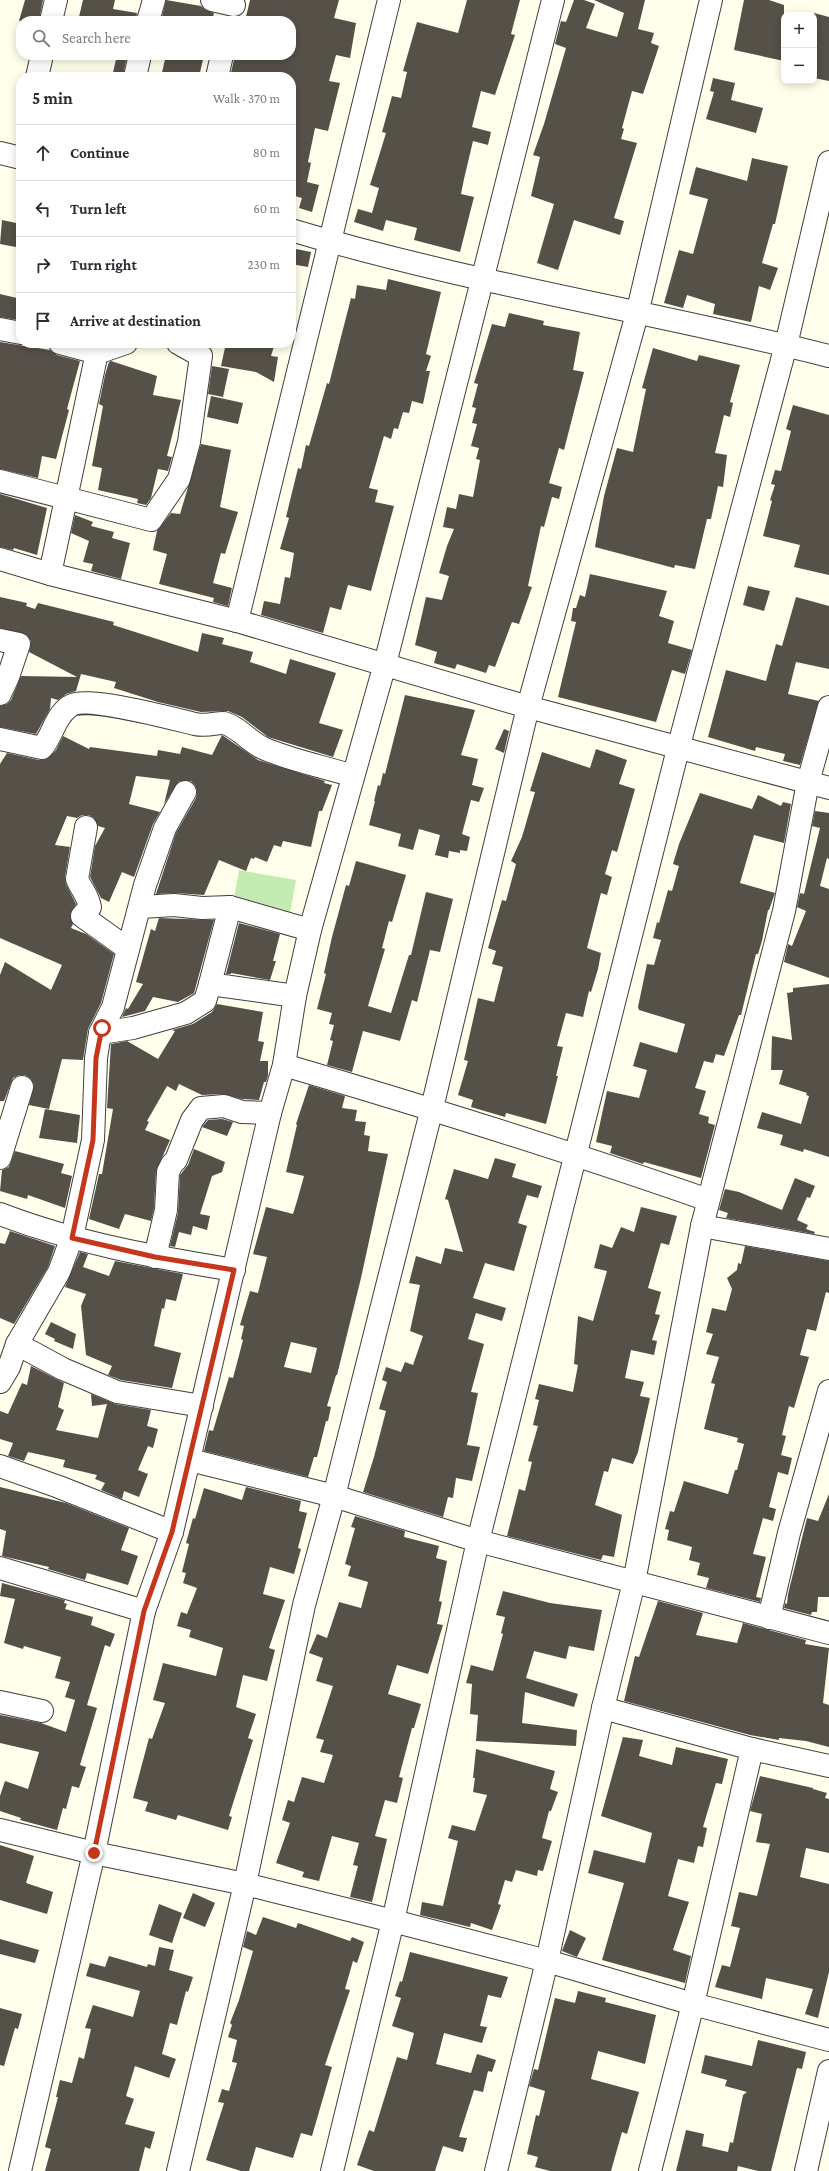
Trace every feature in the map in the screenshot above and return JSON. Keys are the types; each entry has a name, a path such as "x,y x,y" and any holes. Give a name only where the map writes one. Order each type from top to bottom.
{"street":[{"path":"51,16 56,0"},
{"path":"149,16 154,0"},
{"path":"212,0 233,9"},
{"path":"237,621 389,0"},
{"path":"20,2171 94,1853 144,1611 172,1532 190,1460 270,1113 284,1065 295,996 310,930 385,664 552,0"},
{"path":"178,2171 245,1884 304,1605 334,1496 432,1108 528,707 637,314 711,0"},
{"path":"38,72 41,60"},
{"path":"136,72 139,60"},
{"path":"218,72 221,60"},
{"path":"0,153 16,157"},
{"path":"332,2171 394,1921 478,1542 678,749 825,201 829,162"},
{"path":"296,232 329,242 482,279 637,314 786,345 829,356"},
{"path":"0,329 16,332"},
{"path":"50,574 98,348"},
{"path":"0,481 151,520 179,479 189,442 201,356 187,348"},
{"path":"0,559 50,574 237,621 528,707 678,749 829,788"},
{"path":"0,640 18,644 8,677 0,694"},
{"path":"0,739 42,748 46,743 53,725 69,706 76,702 106,705 145,712 205,727 223,722 235,728 262,748 353,776"},
{"path":"496,2171 547,1961 603,1708 634,1582 702,1226 784,911 808,782 829,707"},
{"path":"0,1382 9,1367 18,1344 59,1272 72,1238 93,1140 96,1058 100,1033 113,1007 146,885 165,828 185,792"},
{"path":"86,827 77,878 80,886 87,894 90,908 82,916 128,949"},
{"path":"141,907 174,905 202,908 230,907 310,930"},
{"path":"100,1033 133,1028 186,1013 205,1001 230,907"},
{"path":"210,984 295,996"},
{"path":"284,1065 432,1108 576,1154 708,1200"},
{"path":"0,1158 22,1086"},
{"path":"155,1257 166,1210 168,1172 176,1160 192,1120 201,1108 224,1106 242,1112 270,1113"},
{"path":"0,1214 39,1229 72,1238 155,1257 234,1270"},
{"path":"702,1226 829,1249"},
{"path":"18,1344 63,1369 117,1392 202,1406"},
{"path":"769,1618 789,1533 829,1391"},
{"path":"190,1460 334,1496 478,1542 829,1633"},
{"path":"0,1466 59,1487 172,1532"},
{"path":"0,1568 144,1611"},
{"path":"0,1702 42,1711"},
{"path":"603,1708 752,1749 829,1766"},
{"path":"650,2171 693,2004 752,1749"},
{"path":"0,1830 94,1853 245,1884 394,1921 547,1961 693,2004 829,2040"},
{"path":"806,2171 829,2071"}],"green space":[{"path":"239,870 296,880 290,913 233,903"}],"building":[{"path":"25,0 43,0 40,16 20,16"},
{"path":"83,0 115,0 113,9 137,13 137,16 79,16"},
{"path":"166,0 201,6 204,9 214,13 213,16 162,16"},
{"path":"250,0 339,0 334,18 356,23 350,58 336,55 329,81 340,83 328,131 315,128 308,162 311,163 307,182 319,185 312,212 299,208 302,198 296,196 296,72 231,72 234,60 296,60 296,16 246,16"},
{"path":"467,0 520,0 511,34 515,35 495,95 481,91 472,127 491,132 488,145 473,141 461,194 474,197 460,252 414,240 417,228 386,220 383,231 354,222 358,209 372,213 379,188 370,185 386,133 382,132 392,96 401,98 407,72 403,71 417,22 458,33"},
{"path":"574,0 584,0 595,4 586,28 617,37 624,13 594,0 645,0 638,29 654,33 651,43 659,46 643,94 632,91 622,128 624,129 621,139 637,143 614,218 624,221 620,235 574,220 558,270 537,263 554,204 531,196 540,157 533,155 544,124 566,48 555,44 561,21 566,22"},
{"path":"744,0 769,0 784,5 784,12 781,12 781,60 734,50"},
{"path":"817,14 829,17 829,81 817,79"},
{"path":"116,60 126,60 124,72 113,72"},
{"path":"165,60 203,60 200,72 162,72"},
{"path":"713,78 735,83 731,100 763,108 756,133 706,119 714,92 710,91"},
{"path":"752,158 788,166 775,224 773,224 762,263 778,268 770,290 759,286 751,322 713,314 715,304 687,295 683,308 664,303 679,250 693,254 708,199 689,194 696,167 747,181"},
{"path":"2,220 16,223 16,247 0,244"},
{"path":"296,249 311,252 308,267 296,265"},
{"path":"388,279 441,292 426,354 431,356 426,371 430,371 423,404 412,401 409,413 403,412 398,429 394,428 391,439 384,436 369,488 378,490 375,502 394,506 371,591 348,585 341,610 330,607 323,633 261,615 264,601 280,604 285,577 290,578 294,553 280,549 289,518 286,517 298,468 301,469 306,445 309,446 327,383 329,384 351,298 355,299 357,285 386,290"},
{"path":"0,294 16,298 16,320 0,317"},
{"path":"509,313 544,321 543,325 580,332 573,370 584,372 564,450 559,448 549,483 562,487 559,499 552,497 544,527 541,526 528,586 532,587 519,624 512,622 495,667 489,665 486,673 457,664 455,669 434,663 437,652 415,645 426,597 442,600 449,576 439,573 454,529 443,527 447,507 456,509 459,494 473,497 480,460 476,459 479,448 471,446 477,424 472,423 476,408 472,407 478,384 474,383 492,324 505,327"},
{"path":"0,342 16,345 16,348 38,348 50,350 57,355 80,361 67,409 69,410 56,459 42,456 38,478 0,469"},
{"path":"225,348 273,348 271,356 278,357 274,382 256,372 221,366"},
{"path":"653,348 697,361 699,355 740,365 730,402 733,403 730,417 724,415 715,453 727,455 723,487 718,486 711,519 707,519 695,569 675,565 674,568 595,547 604,496 617,448 633,452 646,389 642,388"},
{"path":"111,361 157,376 153,395 181,400 167,456 172,457 168,471 158,469 151,498 146,505 137,503 138,499 98,490 102,468 92,466 103,406 99,404 105,375 109,362"},
{"path":"212,366 229,369 223,397 208,394"},
{"path":"211,396 243,403 238,424 207,417"},
{"path":"793,405 829,415 829,575 794,567 800,545 763,536 772,501 770,500 775,485 771,484 775,470 781,471 791,431 786,429"},
{"path":"201,444 231,450 220,507 238,512 225,554 221,553 213,583 232,588 228,606 213,602 214,598 159,584 167,554 153,550 157,531 171,513 180,514"},
{"path":"0,494 47,508 37,555 14,548 13,550 0,547"},
{"path":"75,515 93,522 91,526 114,532 112,538 130,543 121,579 91,571 93,564 83,562 89,541 71,533"},
{"path":"590,574 667,591 659,616 674,621 668,643 692,650 685,674 672,670 656,722 558,697 576,622 571,621 573,608 576,608 580,595 585,597"},
{"path":"748,586 770,591 764,611 743,605"},
{"path":"0,597 27,603 26,606 35,609 38,603 114,622 113,625 198,652 202,633 224,638 222,644 253,652 250,662 286,674 290,659 336,673 319,723 343,730 333,757 268,737 242,717 228,711 201,712 158,702 114,688 116,682 81,674 76,691 66,694 58,700 51,698 50,709 36,734 0,727 0,706 7,704 11,700 21,676 77,677 29,652 31,641 27,635 0,628"},
{"path":"796,597 829,606 829,669 796,662 788,694 819,701 800,765 783,761 785,754 756,747 755,751 708,737 726,670 766,681 776,644 782,646"},
{"path":"405,695 475,710 461,755 478,759 472,785 484,788 479,802 471,800 462,834 470,837 467,851 460,850 460,853 449,851 448,858 435,855 440,835 419,829 413,850 398,846 401,834 369,825 378,785 380,786 383,773 385,774"},
{"path":"504,729 509,731 504,753 495,749"},
{"path":"222,735 258,760 325,781 324,783 332,785 322,811 319,811 311,847 283,841 281,847 274,845 267,862 255,857 254,859 251,858 246,871 219,860 204,895 175,893 156,894 176,833 196,798 197,791 195,785 191,781 179,781 164,804 170,780 136,776 129,804 160,812 153,824 134,877 122,872 109,902 101,898 90,877 95,846 105,828 98,826 94,818 89,815 82,815 77,818 67,816 55,845 70,847 65,877 66,884 76,904 70,914 73,924 71,928 86,934 114,954 101,1003 88,1029 83,1060 62,1059 49,1109 29,1105 34,1085 31,1079 25,1075 19,1075 13,1078 4,1101 0,1101 0,975 5,962 51,990 62,965 0,938 0,764 7,753 39,760 47,759 56,750 63,736 89,749 90,747 157,756 158,750 180,754 182,747 212,755"},
{"path":"596,749 627,760 619,784 635,789 617,852 612,850 605,874 612,877 607,895 601,893 587,948 601,953 598,969 591,992 589,991 583,1017 566,1013 557,1046 563,1047 556,1076 558,1076 546,1124 506,1113 505,1117 471,1107 473,1100 458,1095 468,1061 464,1060 478,998 494,1002 503,967 492,964 496,951 488,948 502,900 506,901 516,864 511,861 522,837 535,792 530,791 542,752 590,768"},
{"path":"700,793 752,809 758,795 781,806 783,802 791,804 784,843 754,835 740,883 775,893 768,910 762,941 758,954 756,954 741,1015 739,1015 724,1056 716,1054 713,1063 704,1061 695,1088 706,1091 699,1114 709,1117 708,1123 715,1125 701,1178 644,1162 643,1164 610,1153 612,1146 596,1142 607,1091 639,1098 647,1070 633,1066 640,1042 677,1053 685,1024 639,1010 638,1007 647,964 654,965 661,940 653,938 657,922 659,923 668,890 672,891 679,866 673,864 679,844"},
{"path":"815,811 829,813 829,859 827,858 820,886 829,889 829,978 784,962 788,944 792,946 806,911 797,907 800,893 804,894 820,828 812,826"},
{"path":"356,861 406,875 392,922 389,921 382,948 385,949 368,1006 391,1013 409,955 411,955 426,892 453,899 440,952 430,950 417,1002 412,1000 400,1041 363,1031 352,1072 327,1065 333,1041 330,1040 334,1025 329,1024 332,1013 317,1009 326,974 324,973 332,937 346,885 349,886"},
{"path":"159,918 214,920 194,993 178,1002 153,997 145,1011 122,1017 126,1008 128,1009 143,984 136,982 151,929 155,931"},
{"path":"239,923 280,934 273,961 276,961 270,980 231,973 226,974"},
{"path":"829,984 829,1157 804,1149 803,1152 780,1145 783,1135 757,1128 762,1112 801,1124 809,1096 806,1095 807,1093 779,1084 783,1070 771,1070 772,1036 792,1040 787,993 793,992 793,988"},
{"path":"217,1004 263,1012 258,1041 264,1042 260,1061 268,1061 268,1076 266,1082 264,1082 259,1100 242,1099 223,1094 202,1095 179,1084 176,1091 167,1086 147,1121 149,1122 145,1130 170,1140 156,1171 154,1208 151,1221 125,1214 119,1229 89,1219 99,1174 102,1174 113,1109 107,1108 111,1044 127,1041 158,1059 175,1031 172,1030 193,1024 212,1012"},
{"path":"309,1085 345,1096 342,1108 357,1110 355,1121 366,1122 364,1135 370,1136 368,1151 388,1154 361,1278 337,1375 327,1406 331,1407 328,1421 326,1421 317,1457 314,1457 308,1477 204,1451 209,1430 213,1431 229,1377 233,1378 243,1340 241,1339 244,1326 240,1325 250,1291 258,1293 267,1257 253,1254 266,1207 293,1214 297,1201 304,1176 286,1172 296,1124","holes":["291,1342 317,1348 311,1373 284,1367"]},
{"path":"45,1109 80,1115 77,1143 39,1138"},
{"path":"222,1119 233,1122 227,1136 202,1127 208,1120"},
{"path":"194,1149 225,1162 222,1172 212,1176 200,1214 210,1216 207,1230 193,1226 191,1235 179,1232 175,1247 170,1246 178,1213 180,1175 188,1165"},
{"path":"15,1151 64,1164 61,1173 72,1176 65,1208 28,1195 27,1199 0,1191 2,1170 9,1167"},
{"path":"495,1158 516,1164 512,1177 542,1186 538,1198 527,1195 518,1223 527,1226 514,1271 485,1263 473,1298 506,1308 502,1321 476,1313 468,1339 484,1344 471,1392 478,1393 467,1445 480,1447 472,1481 456,1478 453,1498 448,1497 443,1517 363,1492 386,1411 379,1409 387,1382 382,1380 386,1367 401,1372 405,1362 413,1365 423,1336 410,1331 420,1285 409,1283 416,1256 441,1264 445,1248 463,1252 448,1200 445,1199 454,1169 488,1179"},
{"path":"795,1178 815,1186 810,1198 807,1197 797,1220 808,1225 806,1229 815,1232 814,1234 726,1218 728,1213 719,1210 725,1189 739,1192 782,1210"},
{"path":"641,1207 677,1216 669,1245 661,1243 648,1288 661,1292 655,1314 660,1315 652,1340 657,1341 654,1355 631,1350 625,1378 644,1382 640,1396 650,1398 638,1452 633,1464 612,1458 608,1472 604,1471 595,1505 622,1515 614,1557 603,1555 601,1560 507,1536 519,1489 525,1491 532,1462 528,1461 538,1426 533,1425 539,1400 535,1399 539,1384 573,1392 578,1365 574,1364 578,1316 593,1321 607,1271 594,1268 600,1244 612,1248 621,1227 634,1232"},
{"path":"10,1231 55,1246 48,1267 14,1324 0,1318 0,1243 5,1244"},
{"path":"745,1246 829,1261 829,1293 826,1292 816,1331 807,1329 800,1355 809,1357 794,1408 789,1406 782,1435 786,1436 781,1455 792,1458 788,1475 778,1472 769,1507 776,1509 773,1521 763,1518 753,1554 766,1557 756,1597 761,1598 760,1602 706,1588 709,1578 697,1575 700,1563 689,1560 692,1547 667,1540 669,1530 665,1529 670,1511 674,1512 684,1481 728,1494 735,1470 737,1470 744,1444 737,1442 738,1438 704,1429 715,1384 711,1383 719,1357 706,1354 713,1334 706,1332 712,1308 726,1311 732,1289 727,1278 737,1270 738,1263 741,1264"},
{"path":"80,1252 88,1254 83,1267 109,1276 115,1261 183,1274 176,1301 166,1299 164,1309 162,1308 154,1346 181,1353 172,1388 121,1380 108,1375 112,1366 86,1355 81,1306 86,1294 65,1287"},
{"path":"51,1322 76,1334 73,1349 54,1341 55,1339 45,1334"},
{"path":"31,1366 64,1383 58,1407 64,1410 56,1430 98,1438 107,1404 92,1406 91,1394 115,1404 151,1410 147,1426 158,1429 153,1448 148,1446 138,1470 148,1474 139,1497 124,1491 122,1499 101,1490 105,1483 95,1479 97,1475 63,1467 65,1460 28,1452 24,1461 8,1456 13,1443 0,1439 0,1411 8,1414 22,1383 27,1385"},
{"path":"0,1487 66,1503 129,1528 121,1550 138,1556 128,1585 87,1573 85,1580 48,1569 49,1567 2,1556 6,1531 0,1529"},
{"path":"246,1487 301,1501 299,1511 307,1513 298,1548 301,1549 294,1574 270,1567 263,1594 285,1600 269,1648 275,1650 267,1681 243,1675 236,1707 256,1714 248,1738 253,1740 229,1816 232,1817 228,1830 178,1815 176,1820 145,1811 148,1802 133,1798 149,1738 152,1739 165,1703 153,1700 163,1663 216,1676 223,1648 189,1637 191,1630 177,1626 181,1612 187,1614 197,1588 183,1583 186,1573 182,1572 189,1544 186,1543 193,1518 195,1519 204,1488 242,1500"},
{"path":"829,1494 829,1597 818,1597 817,1612 812,1612 811,1615 784,1608 785,1603 787,1604 788,1594 807,1518 818,1521"},
{"path":"355,1516 405,1531 404,1537 439,1546 436,1558 447,1561 439,1601 442,1602 437,1624 443,1625 428,1674 397,1665 388,1694 421,1704 414,1728 412,1728 399,1777 403,1778 397,1803 385,1800 375,1836 387,1839 372,1902 350,1897 358,1866 353,1865 359,1843 332,1836 319,1881 302,1877 304,1872 276,1863 290,1823 282,1820 288,1800 294,1802 302,1777 324,1783 333,1755 320,1752 324,1740 316,1738 333,1686 316,1681 323,1658 309,1653 317,1634 327,1638 339,1602 361,1608 368,1582 348,1576 351,1566 345,1564 355,1528 351,1527"},
{"path":"2,1583 65,1600 64,1603 67,1604 65,1609 93,1617 91,1625 115,1634 110,1647 105,1645 87,1705 97,1708 80,1765 86,1767 79,1788 72,1786 66,1809 63,1808 57,1830 20,1820 21,1818 0,1811 0,1796 5,1781 28,1789 39,1752 0,1743 0,1715 41,1723 66,1732 75,1700 65,1697 70,1682 55,1678 61,1657 24,1646 23,1649 4,1643 15,1599 0,1596"},
{"path":"503,1591 550,1603 602,1610 594,1651 569,1646 566,1659 534,1651 526,1678 578,1694 574,1707 525,1692 522,1723 577,1730 576,1746 476,1741 478,1715 470,1714 472,1684 466,1683 471,1665 493,1671 503,1634 501,1633 505,1617 496,1615"},
{"path":"658,1601 703,1613 696,1635 737,1643 743,1623 806,1640 805,1644 829,1648 823,1703 829,1705 829,1747 806,1741 779,1738 779,1740 750,1735 624,1701 635,1656 639,1657"},
{"path":"623,1737 643,1740 639,1756 672,1765 676,1747 728,1759 722,1784 716,1783 703,1827 707,1828 703,1847 698,1846 694,1863 678,1859 668,1896 689,1902 673,1950 691,1956 685,1983 602,1960 624,1883 588,1873 594,1850 645,1863 652,1833 601,1816"},
{"path":"476,1749 555,1771 550,1789 558,1792 551,1811 549,1811 542,1838 552,1841 543,1871 538,1870 537,1876 516,1870 512,1882 505,1880 498,1904 501,1905 492,1930 471,1923 470,1927 420,1915 422,1902 443,1906 458,1841 448,1838 452,1825 475,1831 487,1795 473,1792"},
{"path":"760,1776 813,1788 827,1793 825,1798 829,1799 829,1853 806,1848 800,1877 829,1884 829,1972 818,2018 805,2014 813,1989 766,1978 762,1999 715,1987 722,1965 730,1967 740,1928 731,1926 739,1892 757,1896 770,1844 756,1842 762,1814 750,1811"},
{"path":"0,1845 34,1856 26,1883 53,1892 47,1914 0,1900"},
{"path":"193,1893 215,1903 205,1927 183,1918"},
{"path":"159,1904 182,1913 172,1943 149,1935"},
{"path":"263,1917 296,1928 298,1923 350,1941 352,1937 364,1942 357,1963 353,1961 345,1989 350,1990 325,2065 332,2067 312,2136 301,2133 293,2158 256,2147 249,2171 241,2171 206,2160 224,2103 218,2102 222,2089 229,2091 237,2063 232,2062 237,2040 228,2037 232,2025 230,2023 239,2000 253,1951 243,1947 247,1931 256,1935"},
{"path":"570,1930 586,1938 577,1957 562,1951"},
{"path":"0,1939 39,1950 35,1963 0,1954"},
{"path":"159,1947 174,1950 169,1970 193,1977 188,1992 186,1991 177,2025 170,2023 162,2054 176,2059 169,2078 135,2066 126,2096 134,2099 125,2124 155,2132 150,2149 145,2147 139,2171 45,2171 51,2149 45,2147 58,2097 56,2097 60,2080 72,2083 79,2057 84,2059 91,2029 85,2028 93,2005 133,2017 140,1991 86,1976 90,1963 105,1967 109,1956 147,1967 148,1964 155,1966"},
{"path":"410,1952 508,1977 501,1998 488,1995 480,2026 487,2027 482,2043 444,2033 436,2064 471,2073 477,2054 496,2060 492,2072 488,2071 483,2092 474,2090 459,2137 467,2138 463,2152 443,2146 435,2171 374,2171 357,2165 369,2130 374,2132 397,2057 407,2060 414,2033 392,2026 401,1998 395,1996 400,1981 402,1982"},
{"path":"578,1991 606,1998 605,2002 656,2015 645,2064 598,2051 591,2079 639,2092 627,2134 622,2132 611,2171 550,2171 535,2167 538,2157 527,2154 536,2115 539,2116 545,2091 529,2086 534,2069 538,2070 555,1998 575,2003"},
{"path":"0,2008 22,2014 18,2029 15,2028 4,2066 0,2065"},
{"path":"758,2040 806,2052 802,2069 797,2068 771,2171 758,2171 738,2166 737,2171 676,2171 686,2130 704,2134 702,2146 728,2152 730,2142 733,2143 743,2095 747,2092 725,2086 727,2080 701,2073 705,2055 752,2066"}],"route":[{"path":"94,1853 144,1611 172,1532 234,1270 155,1257 72,1238 93,1140 96,1058 102,1028"}]}
